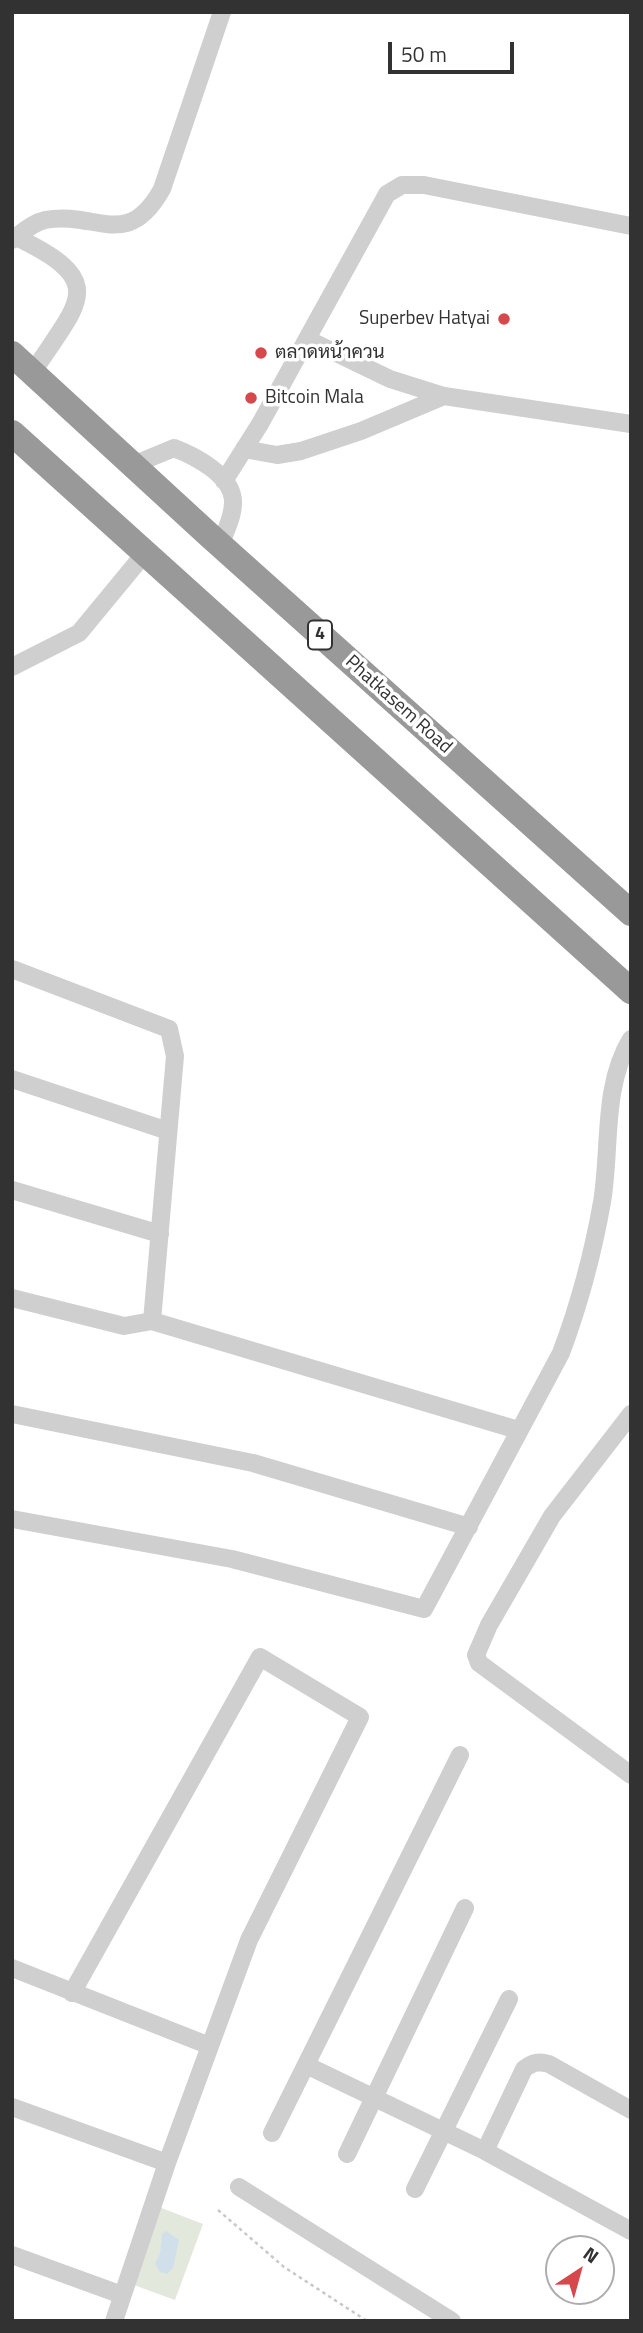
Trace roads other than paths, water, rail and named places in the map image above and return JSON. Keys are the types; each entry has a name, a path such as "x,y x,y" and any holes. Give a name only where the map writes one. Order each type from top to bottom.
{"highway":[{"name":"Phatkasem Road","path":"12,354 220,546 631,913"},
{"path":"12,433 631,991"}],"street":[{"path":"14,238 44,220 57,219 109,226 136,221 149,211 162,189 222,12"},
{"path":"223,481 307,340 387,194 402,185 424,185 506,199 631,226"},
{"path":"14,238 53,255 74,276 77,285 75,307 33,372"},
{"path":"307,340 390,379 444,396 529,411 631,424"},
{"path":"244,449 277,455 301,451 361,431 444,396"},
{"path":"133,465 174,448 209,467 223,481 234,500 220,546"},
{"path":"12,667 79,633 145,553"},
{"path":"12,969 169,1029 175,1056 152,1321"},
{"path":"12,1519 232,1559 424,1608 561,1353 577,1311 602,1202 615,1077 631,1039"},
{"path":"12,1079 168,1131"},
{"path":"12,1190 160,1234"},
{"path":"12,1298 124,1326 152,1321 518,1430"},
{"path":"12,1414 253,1462 469,1527"},
{"path":"631,1414 552,1516 489,1625 476,1655 479,1663 631,1775"},
{"path":"72,1993 260,1657 360,1717 249,1940 167,2163 114,2321"},
{"path":"272,2133 460,1755"},
{"path":"347,2154 465,1908"},
{"path":"12,1968 210,2046"},
{"path":"415,2189 509,1999"},
{"path":"485,2151 524,2069 541,2061 631,2110"},
{"path":"306,2065 485,2151 631,2231"},
{"path":"12,2107 167,2163"},
{"path":"239,2187 452,2321"},
{"path":"12,2255 122,2295"}],"place":[{"name":"Superbev Hatyai","path":"504,319"},
{"name":"ตลาดหน้าควน","path":"261,353"},
{"name":"Bitcoin Mala","path":"251,398"}]}
